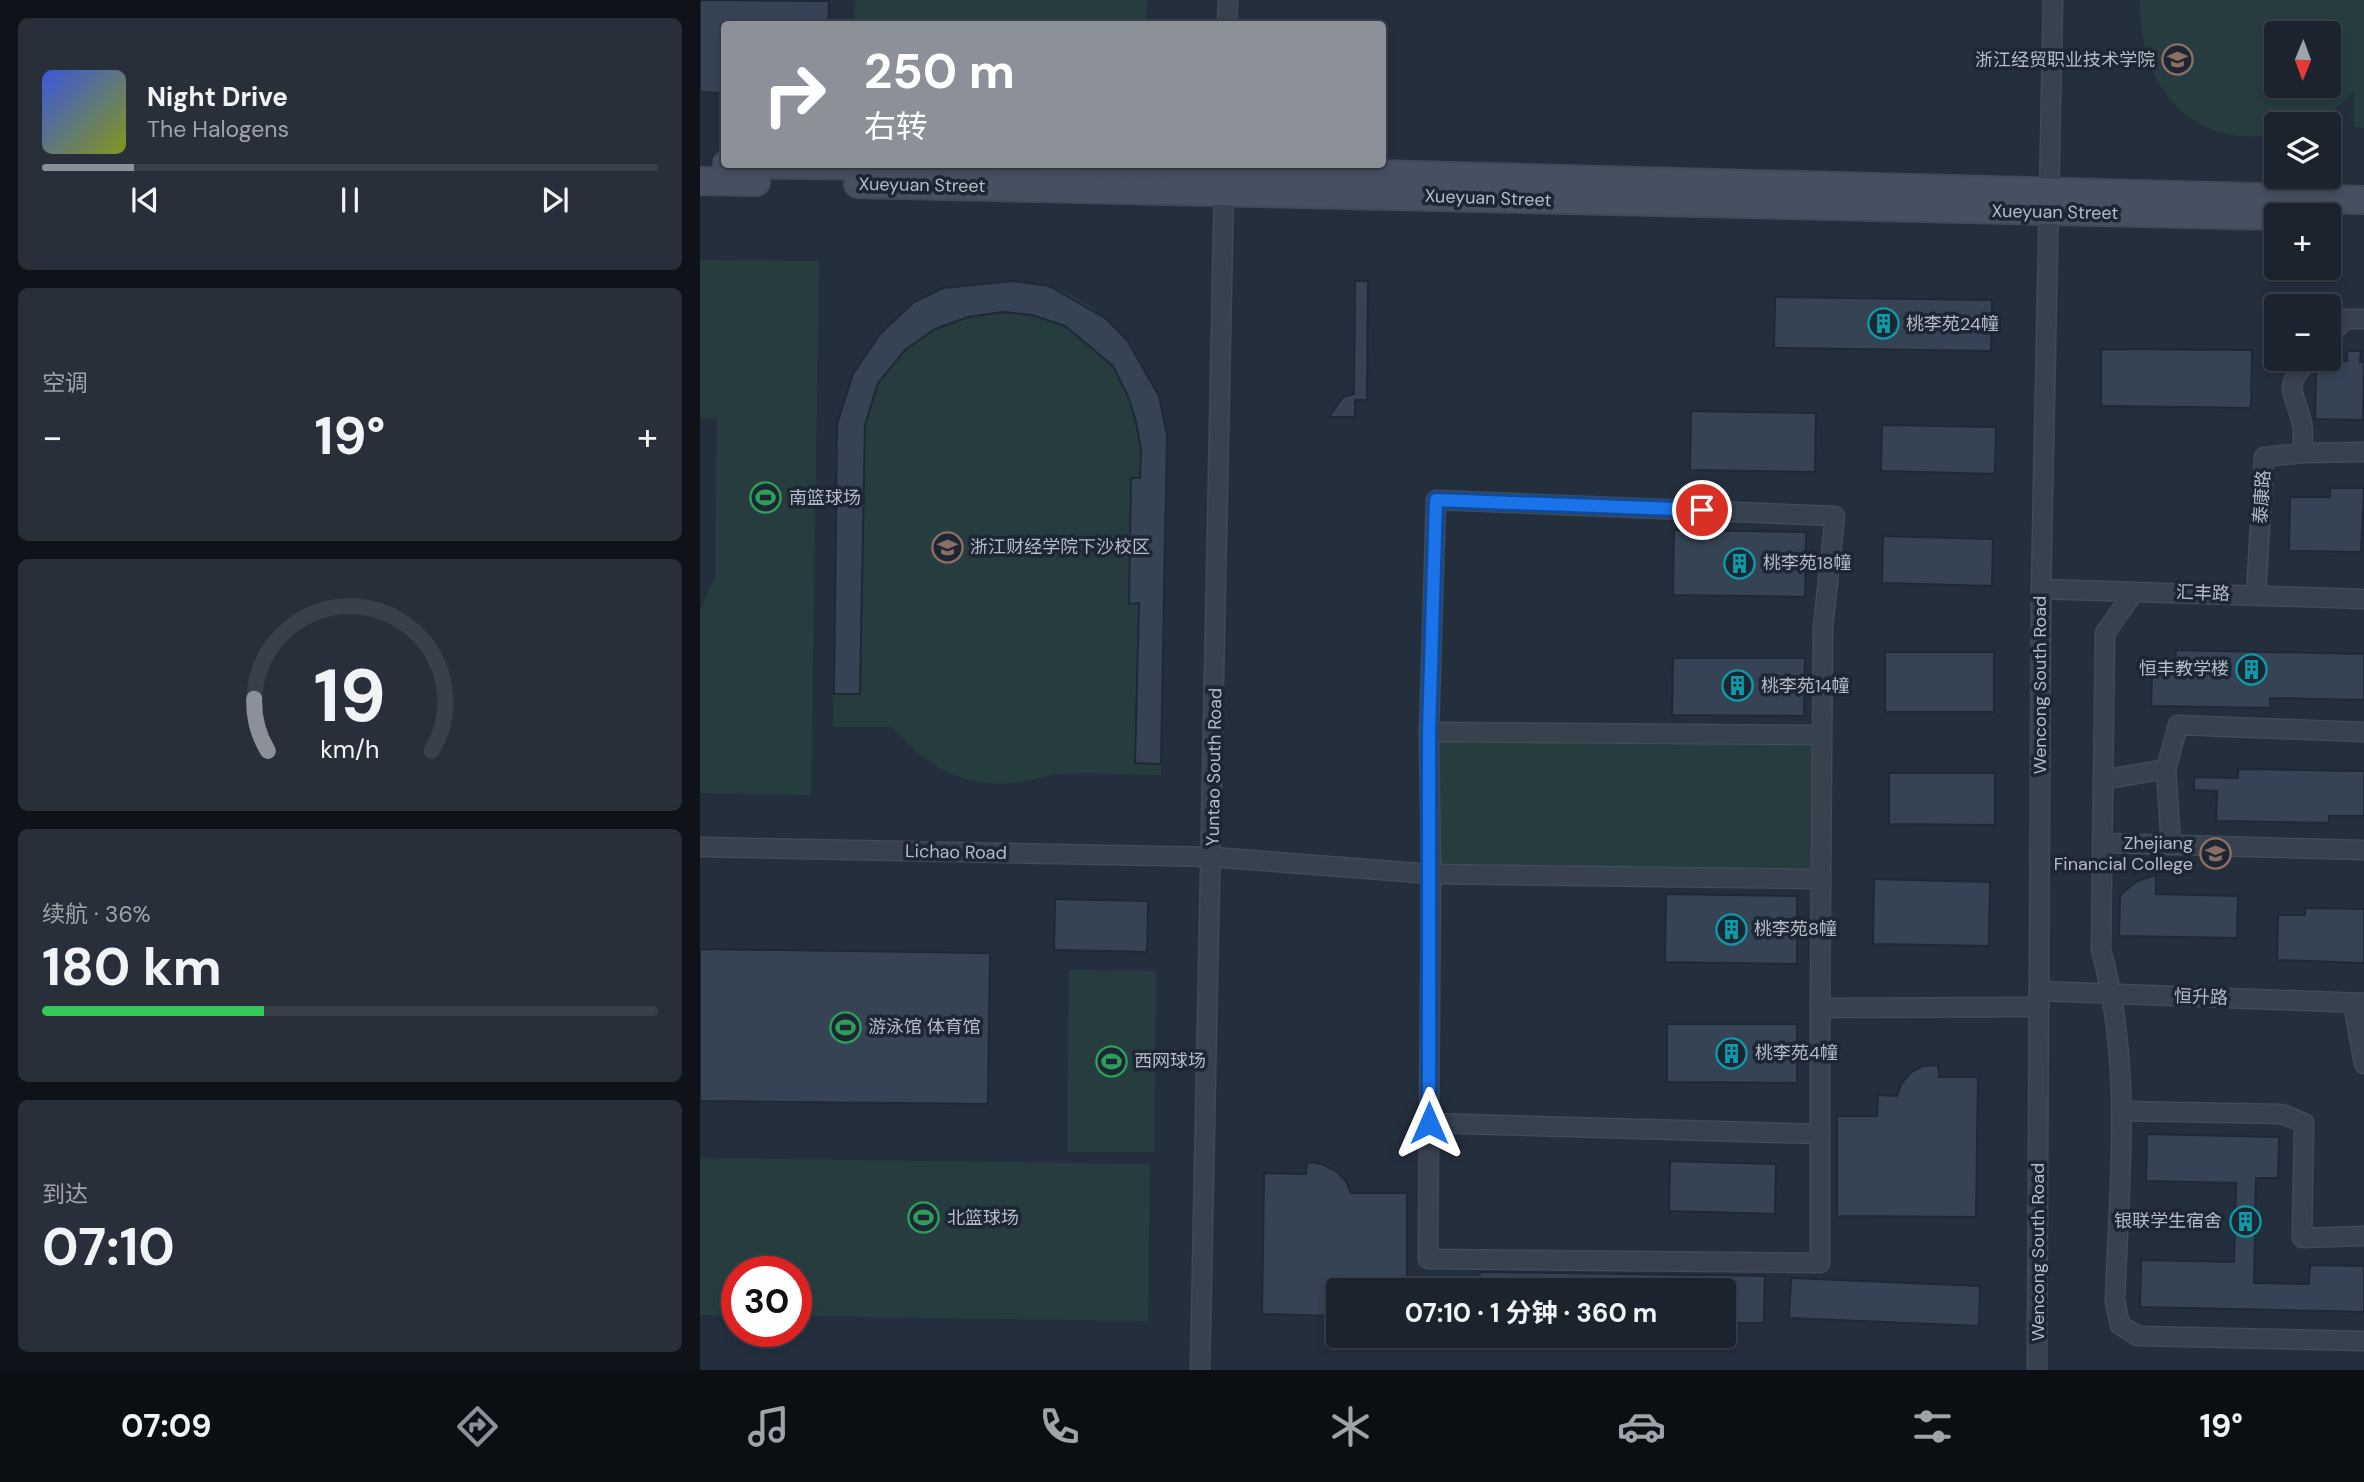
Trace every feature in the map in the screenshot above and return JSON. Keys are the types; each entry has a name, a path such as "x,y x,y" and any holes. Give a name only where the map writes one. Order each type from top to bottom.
{"main road":[{"path":"700,164 721,164"},
{"path":"907,168 1224,175"},
{"name":"Xueyuan Street","path":"700,181 1224,175 2049,201 2264,215"},
{"path":"2049,201 2364,200"},
{"path":"2341,216 2364,217"}],"street":[{"path":"1227,21 1228,0"},
{"name":"Wencong South Road","path":"2037,1370 2041,589 2053,0"},
{"name":"Yuntao South Road","path":"1200,1370 1213,857 1224,175"},
{"path":"2341,324 2345,319 2364,319"},
{"path":"2298,371 2294,376 2292,398 2302,425 2303,453"},
{"name":"泰康路","path":"2256,595 2264,457 2364,452"},
{"path":"1436,500 1835,516 1823,627 1822,735 1820,1263 1428,1259 1431,874 1429,732 1436,500"},
{"name":"汇丰路","path":"2041,589 2364,598"},
{"path":"2134,592 2105,633 2101,950 2113,994 2122,1111 2115,1301 2120,1325 2138,1336 2364,1341"},
{"path":"2171,845 2165,769 2178,725 2364,732"},
{"path":"1429,732 1822,735"},
{"path":"2103,780 2165,769"},
{"path":"2103,843 2364,850"},
{"name":"Lichao Road","path":"700,847 1213,857 1431,874 1821,879"},
{"name":"恒升路","path":"1821,1008 2113,994 2359,1003"},
{"path":"2359,1003 2364,1064"},
{"path":"2122,1111 2282,1114 2304,1123 2302,1238 2364,1236"},
{"path":"1429,1123 1820,1134"}],"green space":[{"path":"855,0 1147,0 1146,21 854,21"},
{"path":"2140,0 2364,0 2364,128 2354,127 2354,91 2331,112 2264,112 2264,135 2245,136 2218,131 2194,121 2174,104 2159,83 2148,58 2142,30"},
{"name":"南篮球场","path":"700,260 819,261 811,795 700,793 700,610 715,577 717,419 700,418"},
{"path":"1012,281 1049,286 1073,296 1095,310 1129,344 1142,364 1161,410 1167,435 1161,775 1071,773 1026,781 986,783 968,780 936,766 893,727 833,727 837,424 853,374 880,334 914,302 943,288"},
{"path":"1438,740 1814,743 1813,873 1437,870"},
{"name":"西网球场","path":"1069,970 1156,971 1154,1152 1067,1152"},
{"name":"北篮球场","path":"700,1158 1150,1164 1148,1321 812,1316 812,1256 721,1256 721,1316 700,1315"}],"building":[{"path":"700,0 829,1 828,21 721,21 721,93 700,92"},
{"path":"1012,281 1049,286 1105,318 1127,340 1159,396 1167,435 1161,764 1135,763 1139,603 1129,604 1131,478 1140,478 1141,449 1136,422 1128,396 1113,366 1065,326 1032,315 1003,312 968,317 935,329 905,350 878,383 865,425 860,694 834,694 837,424 853,374 880,334 914,302 943,288"},
{"path":"1355,281 1368,281 1367,400 1355,400 1355,417 1329,417 1343,397 1354,394"},
{"name":"桃李苑24幢","path":"1775,297 1992,300 1991,351 1774,348"},
{"path":"2101,349 2252,350 2251,408 2101,406"},
{"path":"2347,351 2361,351 2360,362 2364,362 2363,420 2315,419 2316,371 2341,371 2341,361 2347,361"},
{"path":"1691,411 1816,413 1815,472 1690,470"},
{"path":"1882,425 1996,427 1995,474 1881,471"},
{"path":"2330,488 2364,488 2361,552 2289,551 2290,497 2330,497"},
{"name":"桃李苑18幢","path":"1674,530 1806,532 1805,597 1673,595"},
{"path":"1883,536 1993,539 1992,586 1882,583"},
{"name":"恒丰教学楼","path":"2176,650 2364,654 2364,700 2270,698 2270,708 2151,706 2152,673 2141,672 2141,659 2175,660"},
{"path":"1885,652 1994,652 1994,712 1885,712"},
{"name":"桃李苑14幢","path":"1673,658 1805,658 1804,716 1672,715"},
{"path":"2238,769 2364,771 2364,816 2329,816 2329,823 2216,821 2217,791 2194,790 2194,777 2238,778"},
{"path":"1889,773 1995,773 1995,825 1889,824"},
{"path":"2156,875 2156,894 2238,896 2237,938 2119,936 2120,895 2137,881"},
{"path":"1874,879 1990,882 1989,946 1873,944"},
{"name":"桃李苑8幢","path":"1666,894 1797,896 1797,964 1665,962"},
{"path":"1055,899 1148,901 1147,952 1054,950"},
{"path":"2305,908 2364,909 2364,963 2277,960 2278,915 2305,915"},
{"name":"游泳馆 体育馆","path":"700,949 990,953 988,1104 700,1101"},
{"name":"桃李苑4幢","path":"1667,1024 1797,1024 1797,1083 1667,1082"},
{"path":"1938,1065 1939,1077 1978,1077 1976,1217 1837,1216 1837,1116 1877,1116 1878,1095 1897,1096 1901,1084 1911,1072 1923,1066"},
{"name":"银联学生宿舍","path":"2147,1134 2279,1137 2278,1178 2256,1178 2254,1283 2309,1284 2310,1265 2364,1266 2364,1312 2140,1307 2141,1260 2234,1262 2236,1183 2146,1181"},
{"path":"1670,1161 1776,1164 1775,1214 1669,1211"},
{"path":"1307,1162 1322,1164 1336,1171 1346,1181 1351,1193 1407,1193 1407,1278 1326,1278 1326,1316 1262,1314 1264,1173 1306,1174"},
{"path":"1480,1272 1765,1276 1764,1323 1736,1323 1736,1278 1480,1278"},
{"path":"1791,1278 1980,1286 1979,1326 1789,1318"}],"place":[{"name":"浙江经贸职业技术学院","path":"2178,60"},
{"name":"桃李苑24幢","path":"1883,324"},
{"name":"南篮球场","path":"766,498"},
{"name":"浙江财经学院下沙校区","path":"947,547"},
{"name":"桃李苑18幢","path":"1740,563"},
{"name":"恒丰教学楼","path":"2252,669"},
{"name":"桃李苑14幢","path":"1738,686"},
{"name":"Zhejiang Financial College","path":"2216,853"},
{"name":"桃李苑8幢","path":"1731,929"},
{"name":"游泳馆 体育馆","path":"845,1027"},
{"name":"桃李苑4幢","path":"1732,1053"},
{"name":"西网球场","path":"1111,1061"},
{"name":"北篮球场","path":"924,1218"},
{"name":"银联学生宿舍","path":"2245,1221"}],"route":[{"path":"1429,1123 1429,732 1436,500 1702,510"}]}
